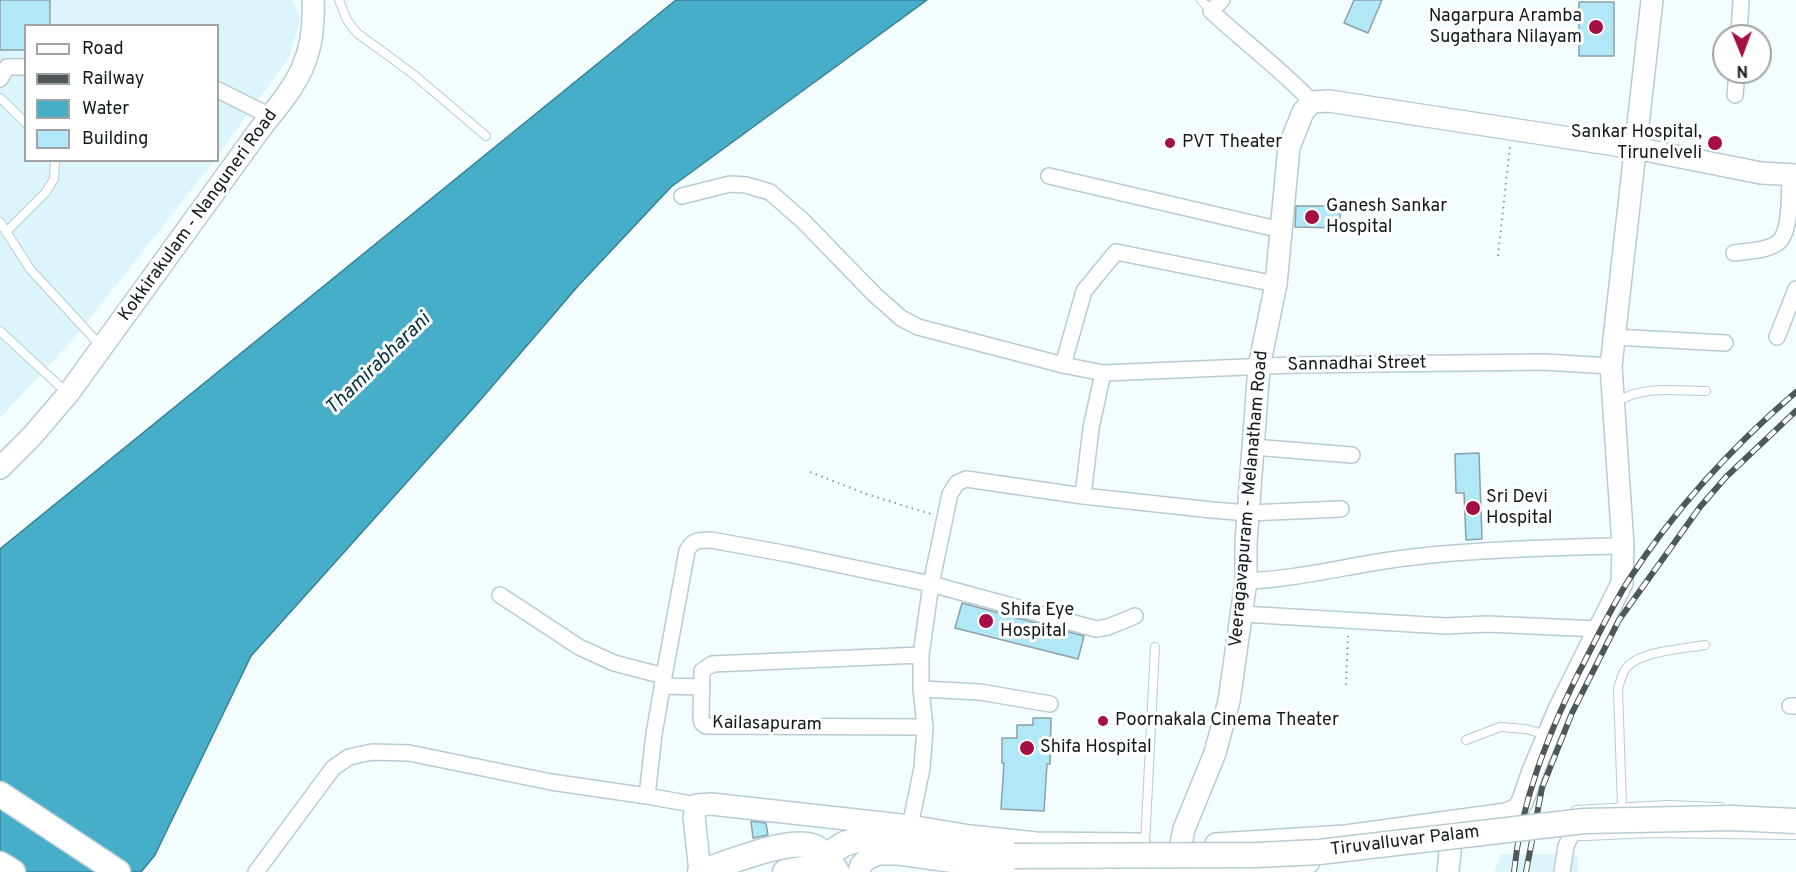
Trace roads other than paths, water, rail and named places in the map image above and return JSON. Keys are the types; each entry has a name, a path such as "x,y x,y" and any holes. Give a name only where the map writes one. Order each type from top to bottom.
{"main road":[{"name":"Kokkirakulam - Nanguneri Road","path":"0,468 32,436 68,394 270,116 289,94 304,68 311,43 313,0"},
{"path":"832,863 812,846 793,845 763,851 700,872 694,817 697,805 711,804 910,826 970,836 1036,843 1145,844 1235,844 1336,837 1506,814 1518,810 1560,707 1620,590 1623,575 1611,366 1652,0"},
{"path":"1312,102 1329,101 1512,129 1635,148 1761,173 1793,176"},
{"name":"Veeragavapuram - Melanatham Road","path":"1181,844 1184,829 1215,753 1229,701 1245,581 1259,367 1276,284 1289,147 1303,112 1312,102"},
{"path":"0,794 118,872"},
{"name":"Tiruvalluvar Palam","path":"786,872 832,863 844,844 863,838 916,841 1014,856 1257,855 1319,852 1584,821 1731,818 1796,821"},
{"path":"1448,872 1453,820"},
{"path":"859,872 861,865 867,859 878,854 899,854 1005,869 1183,871 1277,867 1503,836"},
{"path":"1181,844 1183,871"},
{"path":"0,864 13,872"}],"street":[{"path":"1740,24 1741,0"},
{"path":"1211,4 1233,32 1283,72 1312,102"},
{"path":"0,79 7,67 24,67"},
{"path":"1735,95 1736,84"},
{"path":"219,90 270,116"},
{"path":"1049,176 1281,230"},
{"path":"1734,253 1774,246 1791,235 1793,176"},
{"name":"Sannadhai Street","path":"682,196 730,184 746,185 770,192 802,220 874,295 901,318 918,327 1063,365 1103,373 1174,369 1544,362 1611,366"},
{"path":"1063,365 1084,291 1116,252 1276,284"},
{"path":"1777,337 1796,289"},
{"path":"1614,337 1725,343"},
{"path":"1083,496 1091,428 1103,373"},
{"path":"1253,447 1352,455"},
{"path":"910,826 922,768 925,728 921,689 921,655 931,584 950,494 957,483 966,479 1165,506 1248,513 1341,509"},
{"path":"647,796 663,681 687,551 690,544 699,540 711,540 788,554 931,584 1096,629 1108,627 1135,616"},
{"path":"1245,581 1284,579 1335,568 1414,557 1532,548 1623,546"},
{"path":"500,595 579,647 663,681 700,687 702,671 712,664 921,655"},
{"path":"1242,614 1446,626 1487,624 1599,629"},
{"name":"Kailasapuram","path":"700,687 701,717 702,723 706,726 925,728"},
{"path":"921,689 980,692 1050,704"},
{"path":"256,872 333,768 349,758 372,752 409,753 551,782 697,805"},
{"path":"1562,872 1568,830"}],"lane":[{"path":"339,0 347,20 357,33 413,74 486,135"},
{"path":"0,98 24,121"},
{"path":"6,232 46,192 54,179 55,162"},
{"path":"0,222 30,269 103,348"},
{"path":"0,332 68,394"},
{"path":"1614,405 1622,399 1644,393 1706,391"},
{"path":"1622,806 1618,690 1620,678 1626,668 1636,659 1705,645"},
{"path":"1145,844 1155,647"},
{"path":"1466,740 1500,727 1526,729 1548,735"},
{"path":"1725,807 1622,806 1576,810 1570,815 1568,830 1587,836 1650,833 1796,835"}],"water":[{"name":"Thamirabharani","path":"676,0 927,0 671,187 578,286 476,405 251,656 155,855 141,872 0,872 0,549"}],"railway":[{"path":"1514,872 1517,846 1529,795 1546,746 1578,674 1623,590 1647,552 1706,479 1796,392"},
{"path":"1526,872 1542,788 1572,713 1619,620 1700,507 1726,477 1796,411"}],"place":[{"name":"Nagarpura Aramba Sugathara Nilayam","path":"1596,27"},
{"name":"PVT Theater","path":"1170,143"},
{"name":"Sankar Hospital, Tirunelveli","path":"1715,143"},
{"name":"Ganesh Sankar Hospital","path":"1312,217"},
{"name":"Sri Devi Hospital","path":"1473,508"},
{"name":"Shifa Eye Hospital","path":"986,621"},
{"name":"Poornakala Cinema Theater","path":"1103,721"},
{"name":"Shifa Hospital","path":"1027,748"}]}
